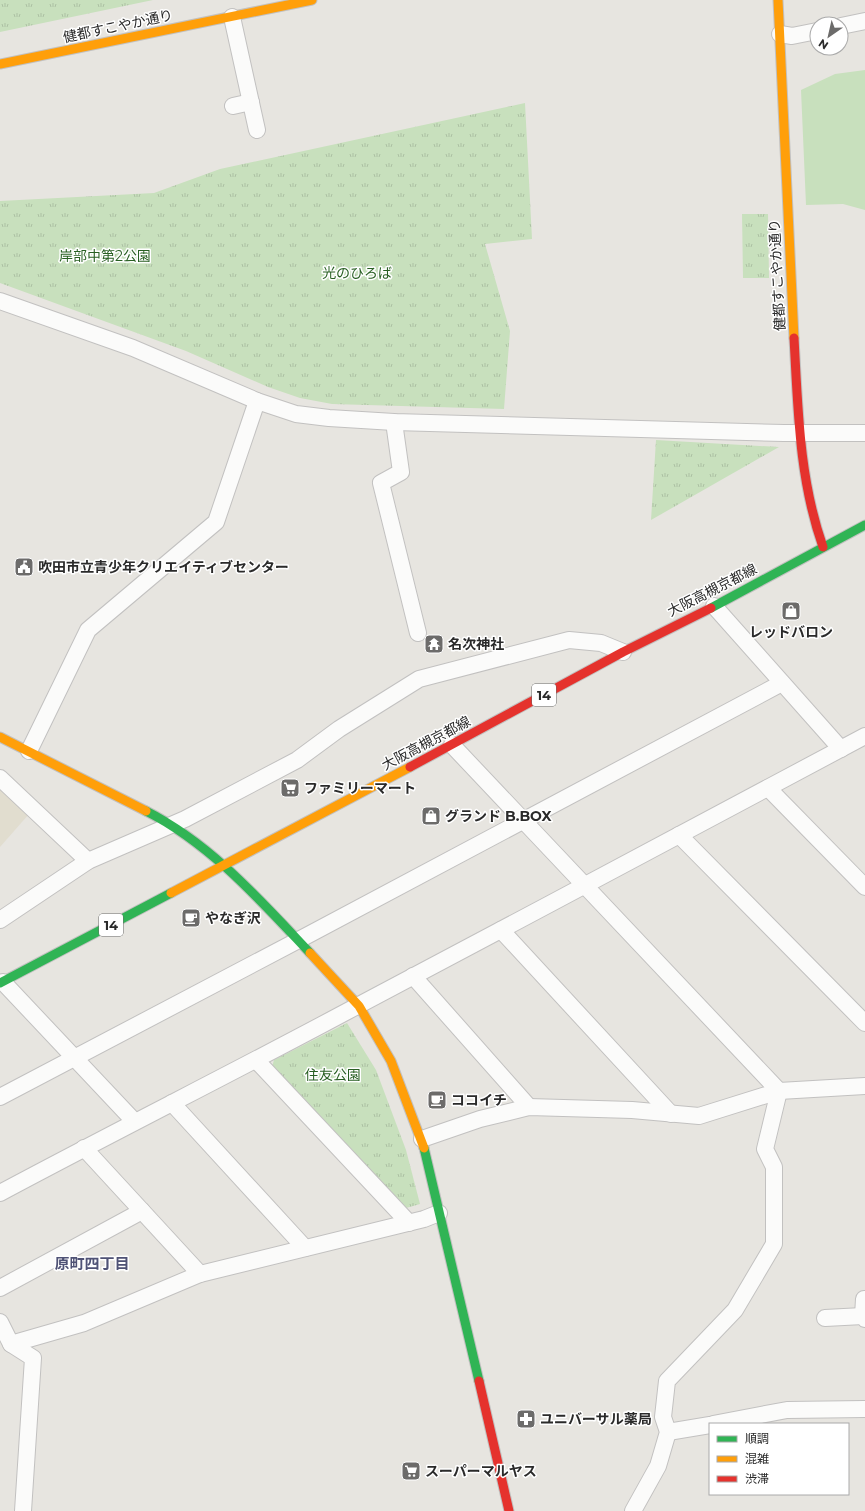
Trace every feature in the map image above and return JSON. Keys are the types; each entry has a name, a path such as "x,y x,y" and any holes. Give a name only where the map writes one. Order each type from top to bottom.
{"street":[{"name":"健都すこやか通り","path":"0,64 312,0"},
{"name":"健都すこやか通り","path":"778,0 801,458 811,516 823,547"},
{"path":"232,17 257,130"},
{"path":"849,24 865,21"},
{"path":"780,34 792,36 809,33"},
{"path":"233,106 251,102"},
{"path":"0,301 133,348 256,401 296,414 329,418 394,422 799,433 865,433"},
{"path":"30,751 88,630 216,522 256,401"},
{"path":"394,422 401,472 381,484 418,633"},
{"name":"大阪高槻京都線","path":"2,983 222,865 262,846 452,745 623,652 714,606 865,525"},
{"path":"714,606 841,749"},
{"path":"0,920 88,861 172,824 297,760 339,729 419,679 569,640 601,643 623,652"},
{"path":"0,1097 298,941 782,683"},
{"path":"0,1193 134,1121 256,1060 501,930 584,884 865,736"},
{"path":"0,737 172,824 245,883 358,1006 391,1061 422,1139 509,1511"},
{"path":"452,745 525,820 779,1091"},
{"path":"0,778 88,861"},
{"path":"768,788 865,887"},
{"path":"679,835 865,1022"},
{"path":"501,930 671,1114"},
{"path":"413,976 530,1108"},
{"path":"2,983 134,1121"},
{"path":"256,1060 409,1223"},
{"path":"422,1139 480,1119 530,1108 632,1110 699,1116 779,1091 865,1086"},
{"path":"633,1511 658,1466 668,1432 663,1417 667,1380 735,1310 774,1244 774,1167 765,1149 779,1091"},
{"path":"172,1103 305,1248"},
{"path":"84,1148 200,1274"},
{"path":"0,1288 142,1211"},
{"path":"11,1344 84,1322 200,1274 409,1223 440,1214"},
{"path":"825,1318 864,1317 864,1299"},
{"path":"0,1322 11,1344 33,1358 22,1511"},
{"path":"718,1423 787,1410 865,1409"},
{"path":"668,1432 709,1425"}],"shaded area":[{"path":"0,787 29,814 0,847"}],"green space":[{"path":"0,0 153,0 0,32"},
{"path":"865,70 865,210 843,204 806,205 801,90 835,74"},
{"name":"光のひろば","path":"525,103 532,239 485,244 510,331 504,409 332,404 300,398 268,387 186,351 0,283 0,201 154,193 220,169"},
{"path":"742,214 768,214 769,278 743,278"},
{"path":"656,440 779,447 651,520"},
{"name":"住友公園","path":"347,1023 376,1070 406,1150 420,1204 406,1208 272,1067 274,1060"}],"traffic: fast":[{"path":"711,608 865,525"},
{"path":"146,811 170,824 213,856 234,874 310,953"},
{"path":"0,983 171,893"},
{"path":"424,1148 479,1381"}],"traffic: slow":[{"path":"0,64 312,0"},
{"path":"778,0 794,338"},
{"path":"0,737 146,811"},
{"path":"171,893 410,767"},
{"path":"310,953 359,1006 391,1061 424,1148"}],"traffic: jam":[{"path":"794,338 804,470 815,521 823,547"},
{"path":"410,767 623,652 711,608"},
{"path":"479,1381 509,1511"}],"place":[{"name":"吹田市立青少年クリエイティブセンター","path":"24,567"},
{"name":"レッドバロン","path":"791,611"},
{"name":"名次神社","path":"434,644"},
{"name":"ファミリーマート","path":"290,788"},
{"name":"グランド B.BOX","path":"431,816"},
{"name":"やなぎ沢","path":"191,918"},
{"name":"ココイチ","path":"437,1100"},
{"name":"ユニバーサル薬局","path":"526,1419"},
{"name":"スーパーマルヤス","path":"411,1471"}],"district":[{"name":"原町四丁目","path":"92,1264"}],"park label":[{"name":"岸部中第2公園","path":"105,256"}]}
